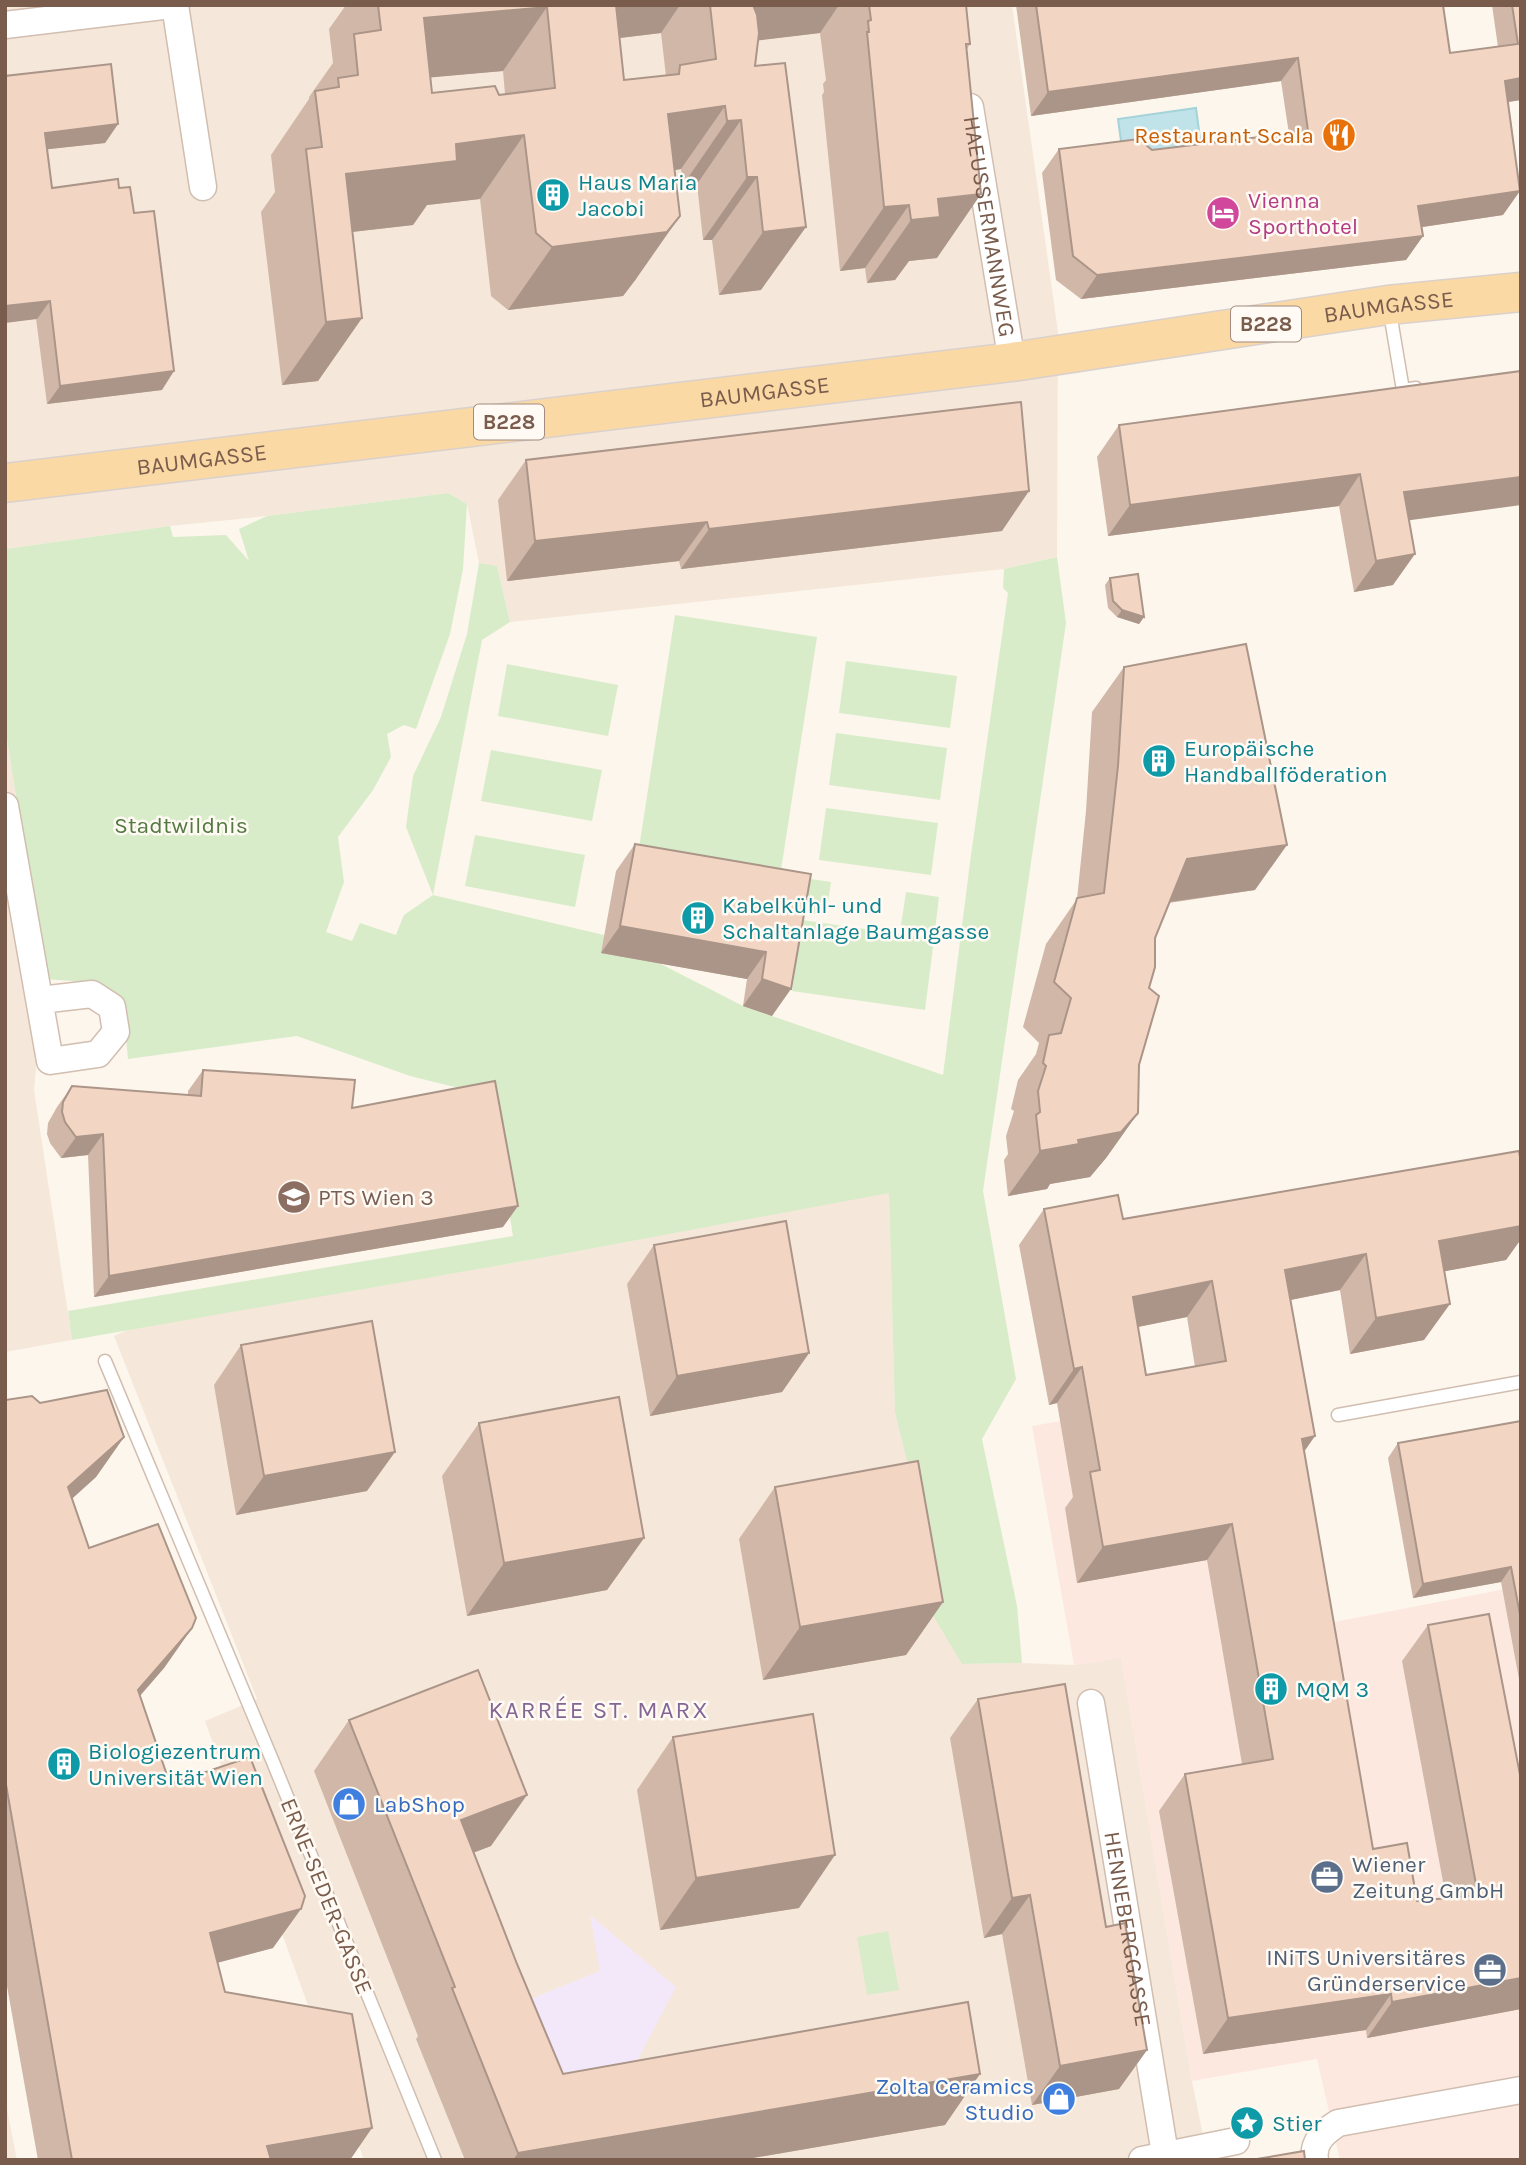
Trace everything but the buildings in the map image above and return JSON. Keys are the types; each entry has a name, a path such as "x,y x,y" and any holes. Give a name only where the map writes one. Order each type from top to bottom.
{"main road":[{"name":"BAUMGASSE","path":"5,484 1012,362 1388,305 1521,292"}],"street":[{"path":"5,25 173,5 203,187"},
{"name":"HAEUSSERMANNWEG","path":"967,87 1012,362"},
{"path":"5,806 40,1000"},
{"name":"HENNEBERGGASSE","path":"1091,1703 1154,2157"},
{"path":"1315,2160 1313,2150 1323,2134 1338,2123 1521,2090"},
{"path":"1154,2157 1236,2141"}],"lane":[{"path":"1388,305 1403,390 1429,386"},
{"name":"ERNE-SEDER-GASSE","path":"105,1361 273,1762 435,2160"},
{"path":"1338,1415 1521,1382"}],"shaded area":[{"path":"5,5 1012,5 1058,332 1057,557 1004,569 510,622 497,566 479,563 467,504 448,493 170,526 5,549"},
{"path":"5,727 45,979 34,1090 72,1340 5,1352"},
{"path":"889,1192 895,1413 963,1664 1074,1665 1121,1657 1192,2081 1208,2160 364,2160 205,1721 257,1699 114,1336 132,1328 541,1258"},
{"path":"1280,1383 1324,1624 1521,1586 1521,2160 1340,2160 1317,2059 1192,2081 1121,1658 1074,1665 1032,1426"},
{"path":"590,1915 676,1987 611,2110 483,2018 600,1971"},
{"path":"5,2099 17,2160 5,2160"}],"green space":[{"name":"Stadtwildnis","path":"448,493 467,504 463,569 450,634 416,729 404,725 387,734 391,757 373,790 338,837 344,882 326,932 352,941 360,923 396,935 404,915 433,895 604,935 743,1006 943,1075 1008,593 1003,588 1004,569 1057,557 1066,623 983,1191 1016,1379 982,1439 1017,1606 1022,1663 962,1664 928,1607 914,1488 895,1413 889,1193 541,1258 72,1340 68,1311 513,1236 493,1111 471,1091 410,1076 297,1036 128,1059 123,1006 99,983 45,979 5,727 5,549 170,526 173,537 226,535 249,561 239,529 267,516"},
{"path":"479,563 497,566 510,622 482,640 433,895 406,827 413,776 441,717 467,634"},
{"path":"675,615 817,637 779,883 637,861"},
{"path":"846,661 957,676 950,728 839,713"},
{"path":"507,664 618,685 608,736 498,716"},
{"path":"836,733 947,748 940,800 829,785"},
{"path":"491,750 602,770 592,821 481,801"},
{"path":"826,808 938,823 931,875 819,860"},
{"path":"475,835 585,855 575,907 465,886"},
{"path":"797,877 831,882 826,915 792,911"},
{"path":"906,892 939,897 935,930 901,925"},
{"path":"802,920 934,939 925,1010 792,991"},
{"path":"888,1931 899,1990 867,1995 857,1937"}],"water":[{"path":"1196,108 1201,146 1123,156 1118,119"}],"place":[{"name":"Restaurant Scala","path":"1339,135"},
{"name":"Haus Maria Jacobi","path":"553,195"},
{"name":"Vienna Sporthotel","path":"1223,213"},
{"name":"Europäische Handballföderation","path":"1159,761"},
{"name":"Kabelkühl- und Schaltanlage Baumgasse","path":"698,918"},
{"name":"PTS Wien 3","path":"294,1197"},
{"name":"MQM 3","path":"1271,1689"},
{"name":"Biologiezentrum Universität Wien","path":"64,1764"},
{"name":"LabShop","path":"349,1804"},
{"name":"Wiener Zeitung GmbH","path":"1327,1877"},
{"name":"INiTS Universitäres Gründerservice","path":"1490,1970"},
{"name":"Zolta Ceramics Studio","path":"1059,2099"},
{"name":"Stier","path":"1247,2123"}],"district":[{"name":"KARRÉE ST. MARX","path":"599,1710"}]}
